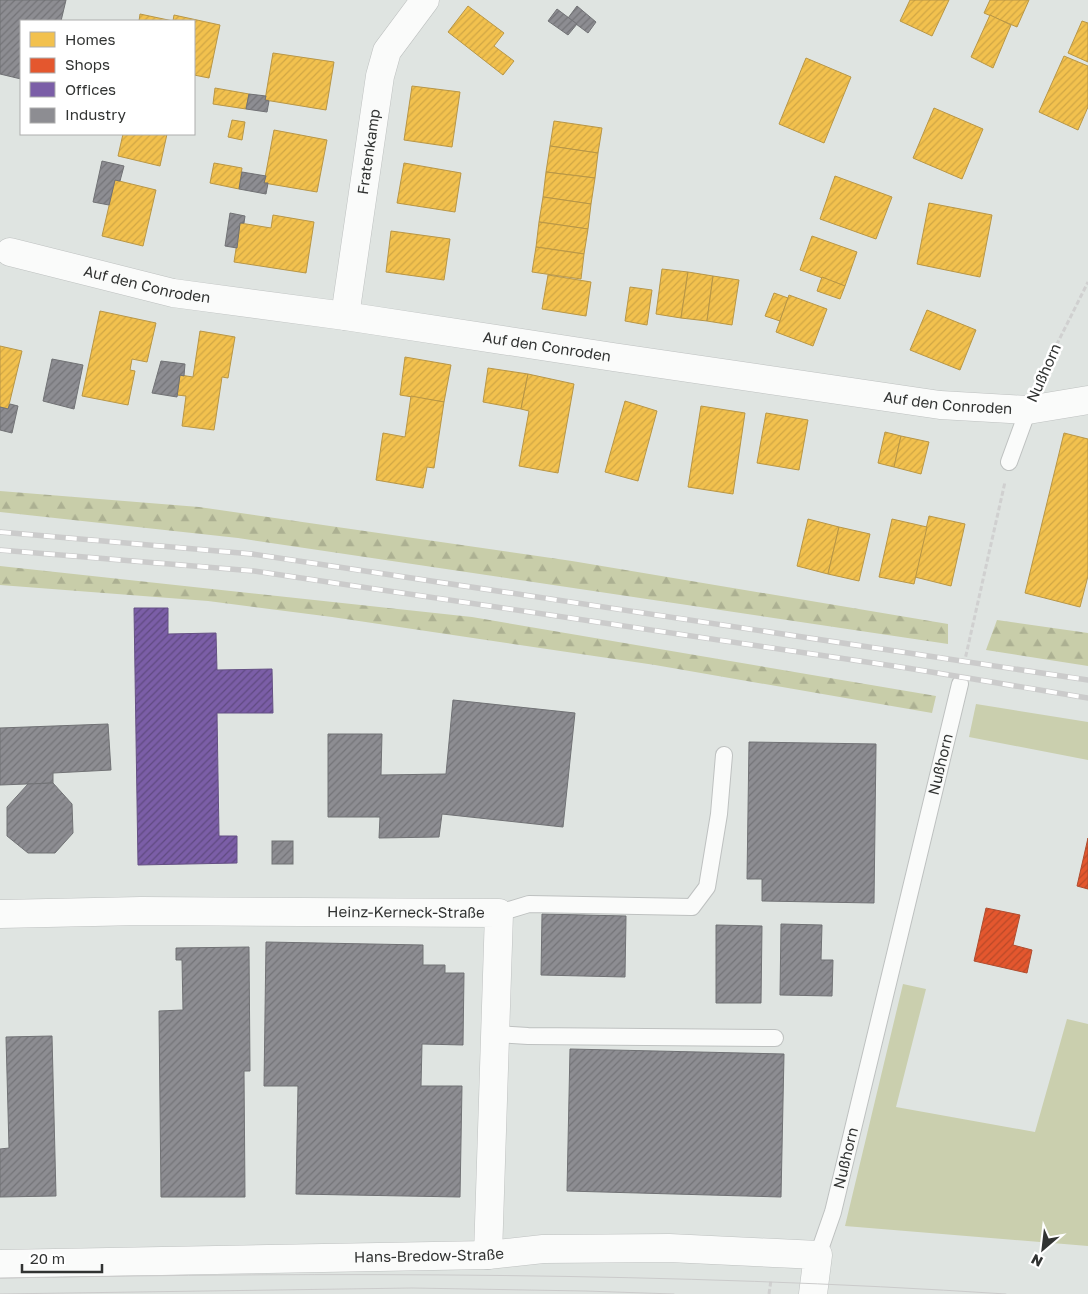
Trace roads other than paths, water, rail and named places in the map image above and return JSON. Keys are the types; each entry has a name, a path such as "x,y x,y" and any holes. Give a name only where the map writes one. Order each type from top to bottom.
{"street":[{"name":"Fratenkamp","path":"345,316 380,76 387,51 425,0"},
{"name":"Auf den Conroden","path":"5,250 173,293 345,316 613,358 940,405 1028,410 1088,400"},
{"name":"Heinz-Kerneck-Straße","path":"0,914 142,911 499,913 488,1256"},
{"name":"Hans-Bredow-Straße","path":"0,1264 488,1256 543,1249 659,1248 818,1255"},
{"path":"812,1294 818,1255"}],"lane":[{"name":"Nußhorn","path":"1009,462 1028,410"},
{"name":"Nußhorn","path":"818,1255 833,1212 960,684"},
{"path":"499,913 528,904 692,907 707,887 719,814 724,755"},
{"path":"495,1034 528,1036 775,1038"}],"tram line":[{"path":"0,1278 251,1275 629,1278 755,1281 1006,1294"},
{"path":"0,1294 412,1288 674,1294"}],"railway":[{"path":"0,532 252,554 1088,680"},
{"path":"0,550 254,571 907,668 1088,698"}]}
